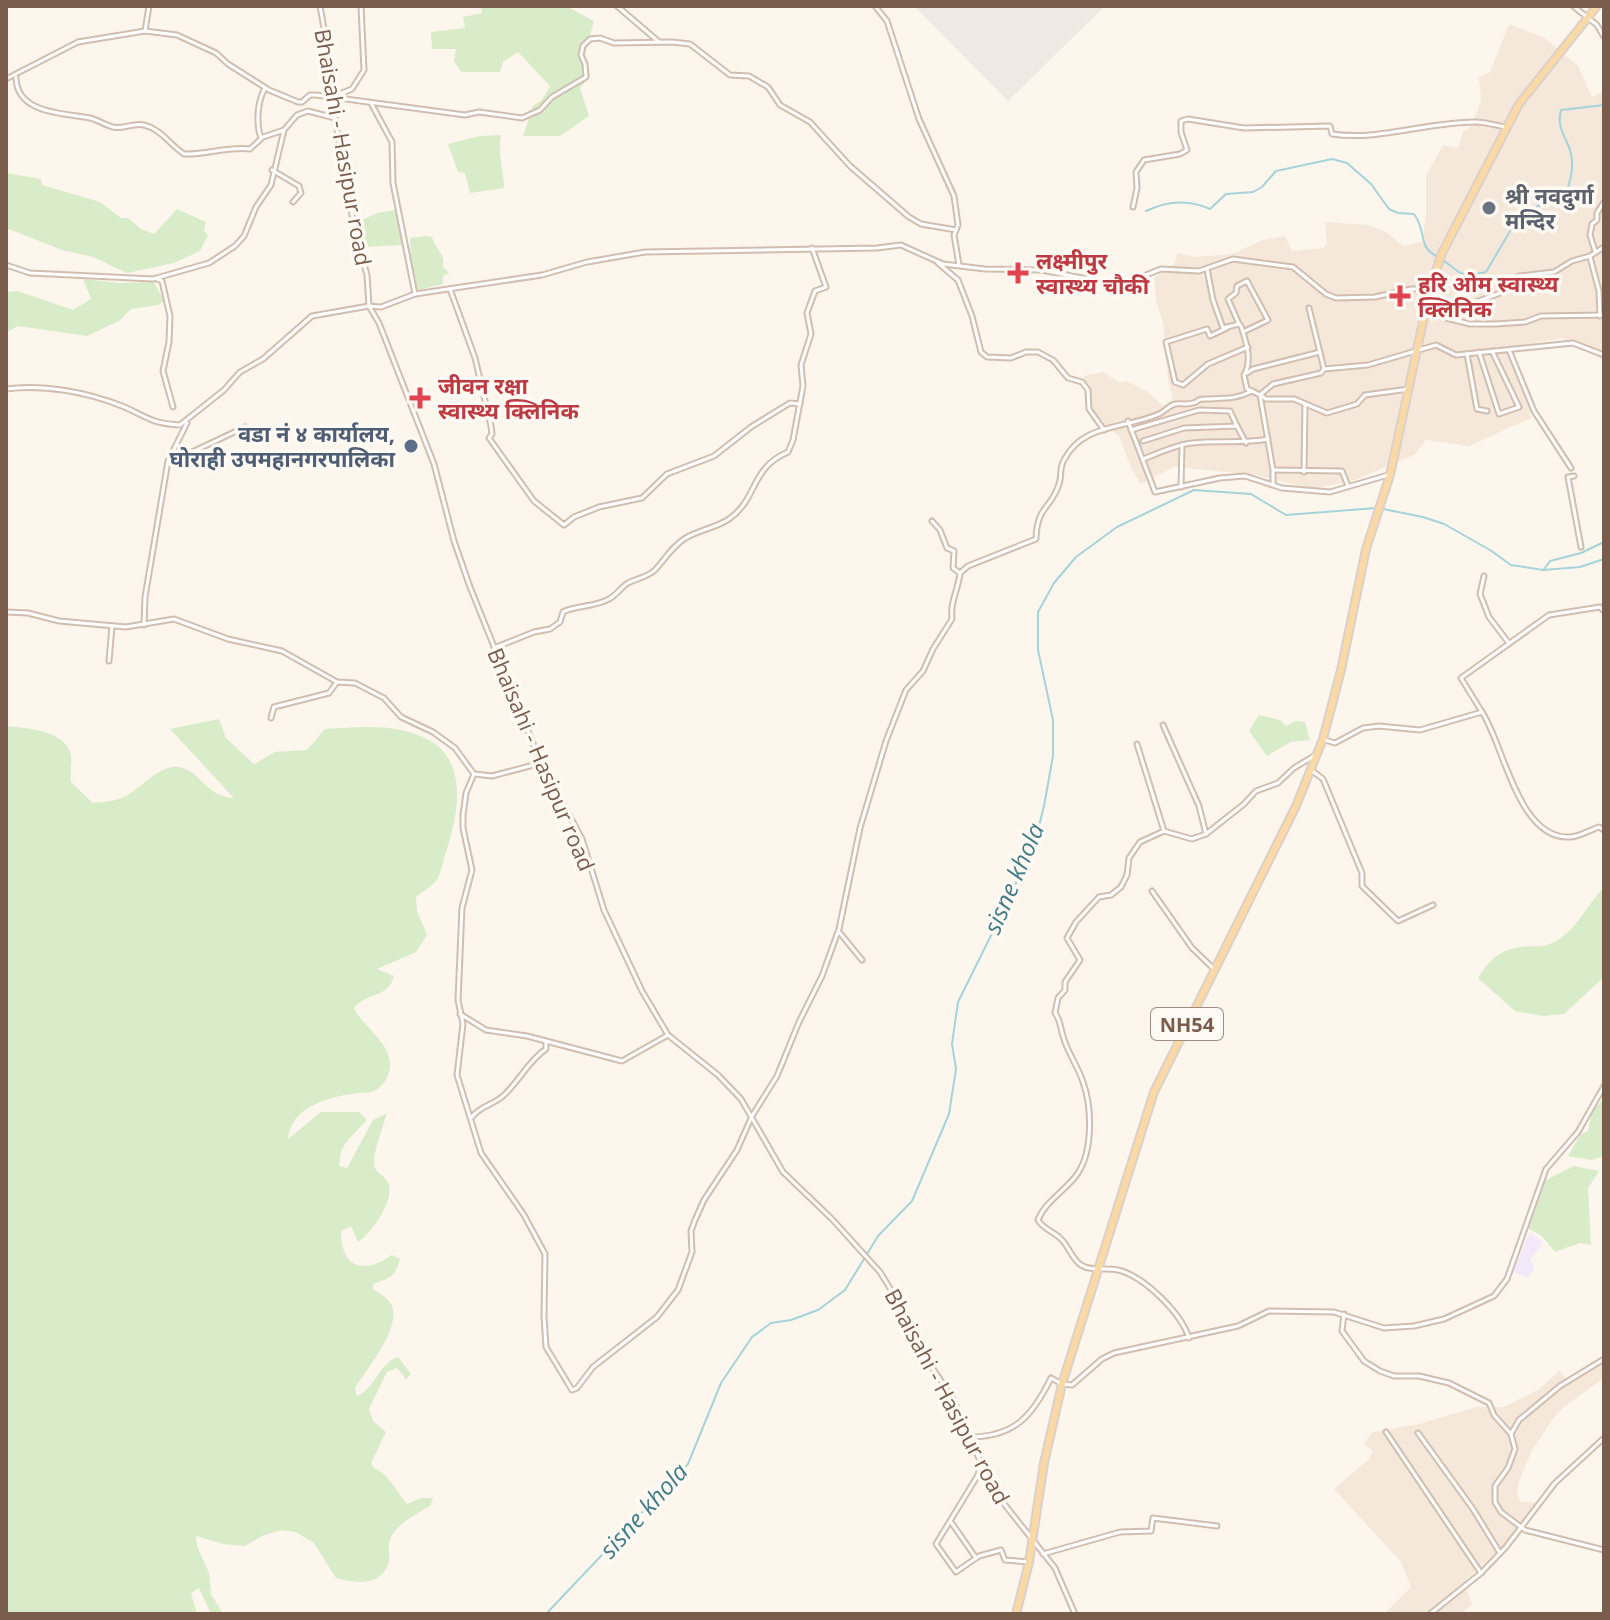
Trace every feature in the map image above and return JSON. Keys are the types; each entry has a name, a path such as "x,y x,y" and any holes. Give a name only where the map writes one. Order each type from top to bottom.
{"main road":[{"name":"NH54","path":"1016,1614 1029,1562 1046,1448 1062,1384 1154,1092 1296,806 1323,739 1366,549 1390,475 1417,352 1429,313 1430,289 1448,236 1505,127 1531,85 1597,6"}],"street":[{"path":"145,31 149,6"},
{"name":"Bhaisahi - Hasipur road","path":"320,6 333,79 335,118 355,232 367,275 369,306 417,416 462,564 494,648 541,763 582,839 604,910 629,966 668,1035 731,1088 752,1116 783,1172 880,1272 927,1360 952,1397 981,1463 1005,1505 1055,1568 1075,1614"},
{"path":"333,96 352,89 364,70 361,6"},
{"path":"617,6 659,42"},
{"path":"875,6 887,21 919,119 954,196 958,211 954,235 959,265"},
{"path":"1573,6 1604,37"},
{"path":"6,79 78,42 145,31 177,35 216,53 265,87 298,102 310,95 333,96 465,115 479,112 522,118 540,110 552,97 586,77 581,55 583,46 590,39 600,38 614,43 690,44 730,75 759,80 768,87 780,105 810,122 850,166 909,217 921,224 956,230"},
{"path":"16,75 20,95 28,103 65,115 91,118 113,128 141,124 159,131 184,154 250,149 261,138 284,130"},
{"path":"261,138 259,101 265,87"},
{"path":"371,103 392,142 393,183 415,294"},
{"path":"153,279 209,263 235,246 244,236 256,207 271,185 272,170 284,130 297,115 308,111 335,118"},
{"path":"1133,207 1136,172 1144,160 1187,150 1181,121 1188,119 1244,128 1330,126 1332,134 1336,135 1466,123 1505,127"},
{"path":"272,170 299,186 301,193 293,202"},
{"path":"1590,256 1596,249 1590,235 1592,224 1597,220 1597,213 1604,202"},
{"path":"6,389 43,387 122,406 149,421 180,425 224,390 240,372 263,359 312,316 369,306 381,307 415,294 542,275 587,262 645,252 901,245 943,264 1051,271 1102,282 1126,283 1161,269 1190,272 1233,259 1293,267 1326,294 1336,298 1375,297 1398,291 1430,289"},
{"path":"1429,313 1442,305 1463,307 1493,296 1508,288 1519,276 1554,272 1604,247"},
{"path":"494,648 550,629 560,622 563,612 568,609 579,609 614,597 626,584 643,578 656,569 666,553 686,537 728,519 744,504 760,472 773,458 788,452 803,386 801,365 811,334 807,313 815,291 826,287 812,248"},
{"path":"1429,313 1470,324 1525,322 1541,316 1602,315 1590,256"},
{"path":"933,259 958,280 981,352 987,357 1011,358 1026,352 1038,352 1053,360 1068,378 1082,382 1088,390 1089,409 1104,430"},
{"path":"6,265 30,273 162,281 170,333 163,371 173,407"},
{"path":"1207,269 1215,308 1223,328 1227,328"},
{"path":"1243,332 1268,320 1247,281 1237,286 1236,293 1228,299 1248,347 1249,368 1244,375 1247,389 1266,399 1294,399 1327,413 1357,404 1365,395 1409,389"},
{"path":"450,289 479,371 492,434 489,438 534,501 564,525 574,517 599,507 642,498 667,474 714,456 780,409 790,403 800,404"},
{"path":"1309,308 1324,369"},
{"path":"1239,324 1210,336 1207,329 1166,342 1175,382 1183,385 1208,364 1248,347"},
{"path":"1260,395 1273,384 1321,373 1324,369 1368,365 1436,345 1456,355 1573,343 1604,355"},
{"path":"1509,350 1534,411 1571,468"},
{"path":"1479,352 1499,414 1519,407 1492,351"},
{"path":"1244,375 1253,369 1320,352"},
{"path":"1467,354 1477,409 1487,411"},
{"path":"474,774 466,793 463,815 472,870 462,908 459,1014 463,1024 457,1075 481,1153 524,1215 545,1254 546,1347 572,1390 593,1367 657,1317 678,1290 692,1252 691,1231 695,1220 777,1076 822,976 839,929 858,836 886,741 906,690 923,671 952,619 950,606 959,585 960,573 968,566 1036,539 1038,516 1060,484 1064,458 1086,435 1160,414 1176,404 1193,404 1201,398 1225,400 1252,391"},
{"path":"1260,395 1273,485"},
{"path":"1304,472 1305,403"},
{"path":"1131,430 1199,410 1230,411 1246,443"},
{"path":"144,626 145,597 168,464 179,434 189,420"},
{"path":"1128,421 1155,492 1232,476 1245,476 1301,491 1330,492 1390,475"},
{"path":"1143,441 1184,428 1237,426"},
{"path":"168,464 245,427"},
{"path":"1143,459 1182,445 1246,443 1268,439"},
{"path":"1181,487 1182,445"},
{"path":"1273,470 1342,471 1348,486"},
{"path":"1574,476 1568,477 1581,547"},
{"path":"932,521 940,530 947,548 954,551 953,568 960,573"},
{"path":"1484,576 1480,594 1489,617 1508,642"},
{"path":"1604,611 1600,607 1549,615 1461,678 1495,734 1522,804 1541,828 1569,838 1599,827 1604,830"},
{"path":"6,612 112,626 144,626 174,619 228,639 282,651 337,682 355,683 384,698 401,717 433,732 455,748 474,774 492,776 541,763"},
{"path":"109,661 112,626"},
{"path":"271,718 274,707 329,693 337,682"},
{"path":"1323,739 1335,743 1363,728 1379,726 1420,730 1482,712"},
{"path":"1163,725 1199,806 1206,834"},
{"path":"1137,744 1164,831"},
{"path":"1189,1338 1178,1316 1149,1288 1127,1272 1106,1267 1097,1270 1082,1265 1064,1241 1038,1220 1042,1210 1080,1170 1091,1127 1084,1084 1055,1013 1055,1006 1065,990 1065,982 1080,960 1067,938 1076,922 1099,897 1111,895 1121,887 1127,875 1129,858 1140,842 1164,831 1192,839 1206,834 1256,791 1278,783 1294,768 1317,754"},
{"path":"1311,770 1323,779 1362,873 1362,886 1398,921 1433,905"},
{"path":"1152,891 1192,948 1214,969"},
{"path":"839,929 862,960"},
{"path":"459,1014 486,1030 546,1041 622,1061 668,1035"},
{"path":"472,1117 477,1110 507,1093 546,1049 546,1041"},
{"path":"969,1437 990,1437 1021,1422 1035,1407 1051,1378 1072,1385 1102,1359 1114,1353 1238,1326 1269,1311 1334,1312 1384,1328 1414,1326 1444,1319 1494,1296 1507,1279 1546,1169 1578,1132 1604,1086"},
{"path":"1344,1314 1342,1331 1364,1361 1394,1376 1419,1376 1449,1383 1483,1399 1511,1434 1515,1449 1493,1494 1501,1512 1521,1528 1604,1550"},
{"path":"1511,1434 1519,1420 1560,1386 1604,1359"},
{"path":"1386,1432 1481,1573"},
{"path":"1418,1433 1473,1509 1500,1553"},
{"path":"1430,1614 1481,1573 1555,1483 1604,1438"},
{"path":"981,1463 978,1475 936,1544 956,1572 976,1558 1001,1550 1005,1560 1029,1562"},
{"path":"1043,1554 1120,1532 1151,1531 1153,1518 1217,1526"},
{"path":"951,1522 976,1558"}],"shaded area":[{"path":"914,6 1105,6 1008,101"},
{"path":"1509,24 1545,38 1578,66 1592,97 1604,91 1604,360 1563,338 1505,348 1528,403 1531,418 1469,446 1426,440 1414,455 1355,480 1313,489 1256,475 1174,467 1141,484 1119,436 1103,424 1093,411 1092,396 1083,376 1104,372 1118,382 1127,381 1148,392 1163,406 1173,399 1154,278 1174,265 1178,253 1195,257 1232,254 1263,240 1285,236 1292,251 1324,248 1327,243 1325,222 1369,225 1386,232 1403,246 1422,242 1426,176 1443,145 1458,148 1463,131 1468,130 1481,100 1479,77 1490,72"},
{"path":"1530,1232 1543,1242 1530,1261 1535,1267 1527,1278 1513,1271"},
{"path":"1604,1361 1604,1378 1564,1407 1531,1452 1517,1493 1520,1501 1537,1503 1512,1537 1464,1582 1472,1604 1461,1614 1384,1614 1411,1587 1401,1562 1334,1489 1369,1459 1373,1450 1363,1444 1373,1432 1419,1424 1476,1407 1504,1407 1539,1389 1560,1370 1569,1384"}],"green space":[{"path":"481,6 566,6 594,21 585,54 590,76 580,88 589,116 560,136 523,136 533,106 542,100 550,86 518,52 503,62 500,72 461,72 454,61 456,49 432,49 431,32 465,28 463,17 482,13"},
{"path":"501,135 504,188 470,193 465,173 458,172 448,144 479,136"},
{"path":"6,173 41,179 42,185 100,202 121,218 128,218 141,229 154,234 177,209 206,222 204,231 208,235 200,251 174,263 127,273 93,257 62,250 6,228"},
{"path":"395,210 403,245 363,247 358,222 377,213"},
{"path":"432,237 443,259 443,267 449,273 443,276 443,284 418,290 411,262 410,238"},
{"path":"83,279 154,282 164,301 158,305 131,309 119,321 87,336 18,326 6,333 6,292 18,291 73,310 91,299"},
{"path":"1259,715 1280,720 1286,726 1296,721 1305,722 1310,740 1291,742 1267,756 1249,731"},
{"path":"219,719 226,738 254,764 275,752 307,750 325,729 378,727 404,731 429,740 442,750 455,776 454,822 441,871 434,883 416,897 417,911 427,935 416,952 377,969 394,976 391,983 382,992 354,1008 386,1050 390,1062 387,1078 371,1092 325,1100 304,1111 296,1118 288,1139 321,1112 359,1112 367,1120 341,1151 339,1166 347,1168 373,1120 387,1113 374,1163 388,1183 389,1198 375,1224 358,1242 351,1226 341,1231 345,1253 356,1264 372,1265 392,1255 400,1259 391,1276 373,1284 373,1289 391,1303 392,1326 355,1388 357,1396 363,1393 386,1365 398,1357 411,1374 406,1379 397,1368 387,1372 369,1409 373,1421 386,1432 371,1463 389,1479 407,1504 421,1498 433,1498 430,1506 407,1520 393,1534 384,1572 365,1582 336,1578 314,1543 296,1532 281,1530 245,1546 223,1544 196,1536 209,1573 211,1594 223,1614 211,1614 199,1588 191,1593 197,1614 6,1614 6,726 44,732 62,741 71,756 71,782 93,803 124,797 157,773 172,767 186,769 210,789 224,797 234,798 170,729"},
{"path":"1604,887 1604,977 1564,1014 1543,1016 1515,1011 1478,978 1493,959 1505,951 1545,946 1565,935"},
{"path":"1604,1098 1604,1156 1591,1160 1568,1156 1580,1135 1588,1131 1592,1112"},
{"path":"1574,1166 1599,1171 1588,1188 1591,1245 1580,1243 1555,1252 1543,1237 1528,1228 1542,1182"}],"waterway":[{"path":"1146,211 1178,202 1210,209 1226,194 1253,192 1262,187 1276,171 1332,159 1347,163 1371,184 1389,209 1414,214 1431,253 1463,274 1486,272 1516,221 1534,208 1566,193 1572,164 1561,128 1561,110 1604,105"},
{"name":"sisne khola","path":"546,1614 688,1464 721,1383 752,1337 771,1323 791,1320 818,1310 845,1290 878,1236 912,1201 949,1114 956,1069 952,1044 958,1002 1010,897 1037,834 1044,806 1053,756 1053,720 1038,650 1038,612 1054,583 1076,557 1117,527 1194,490 1251,494 1286,515 1376,508"},
{"name":"sisne khola","path":"1383,509 1444,524 1511,565 1543,570 1580,567 1604,559"},
{"path":"1544,569 1550,561 1581,553 1604,542"}],"place":[{"name":"श्री नवदुर्गा मन्दिर","path":"1489,208"},
{"name":"लक्ष्मीपुर स्वास्थ्य चौकी","path":"1018,273"},
{"name":"हरि ओम स्वास्थ्य क्लिनिक","path":"1400,296"},
{"name":"जीवन रक्षा स्वास्थ्य क्लिनिक","path":"420,398"},
{"name":"वडा नं ४ कार्यालय, घोराही उपमहानगरपालिका","path":"411,446"}]}
